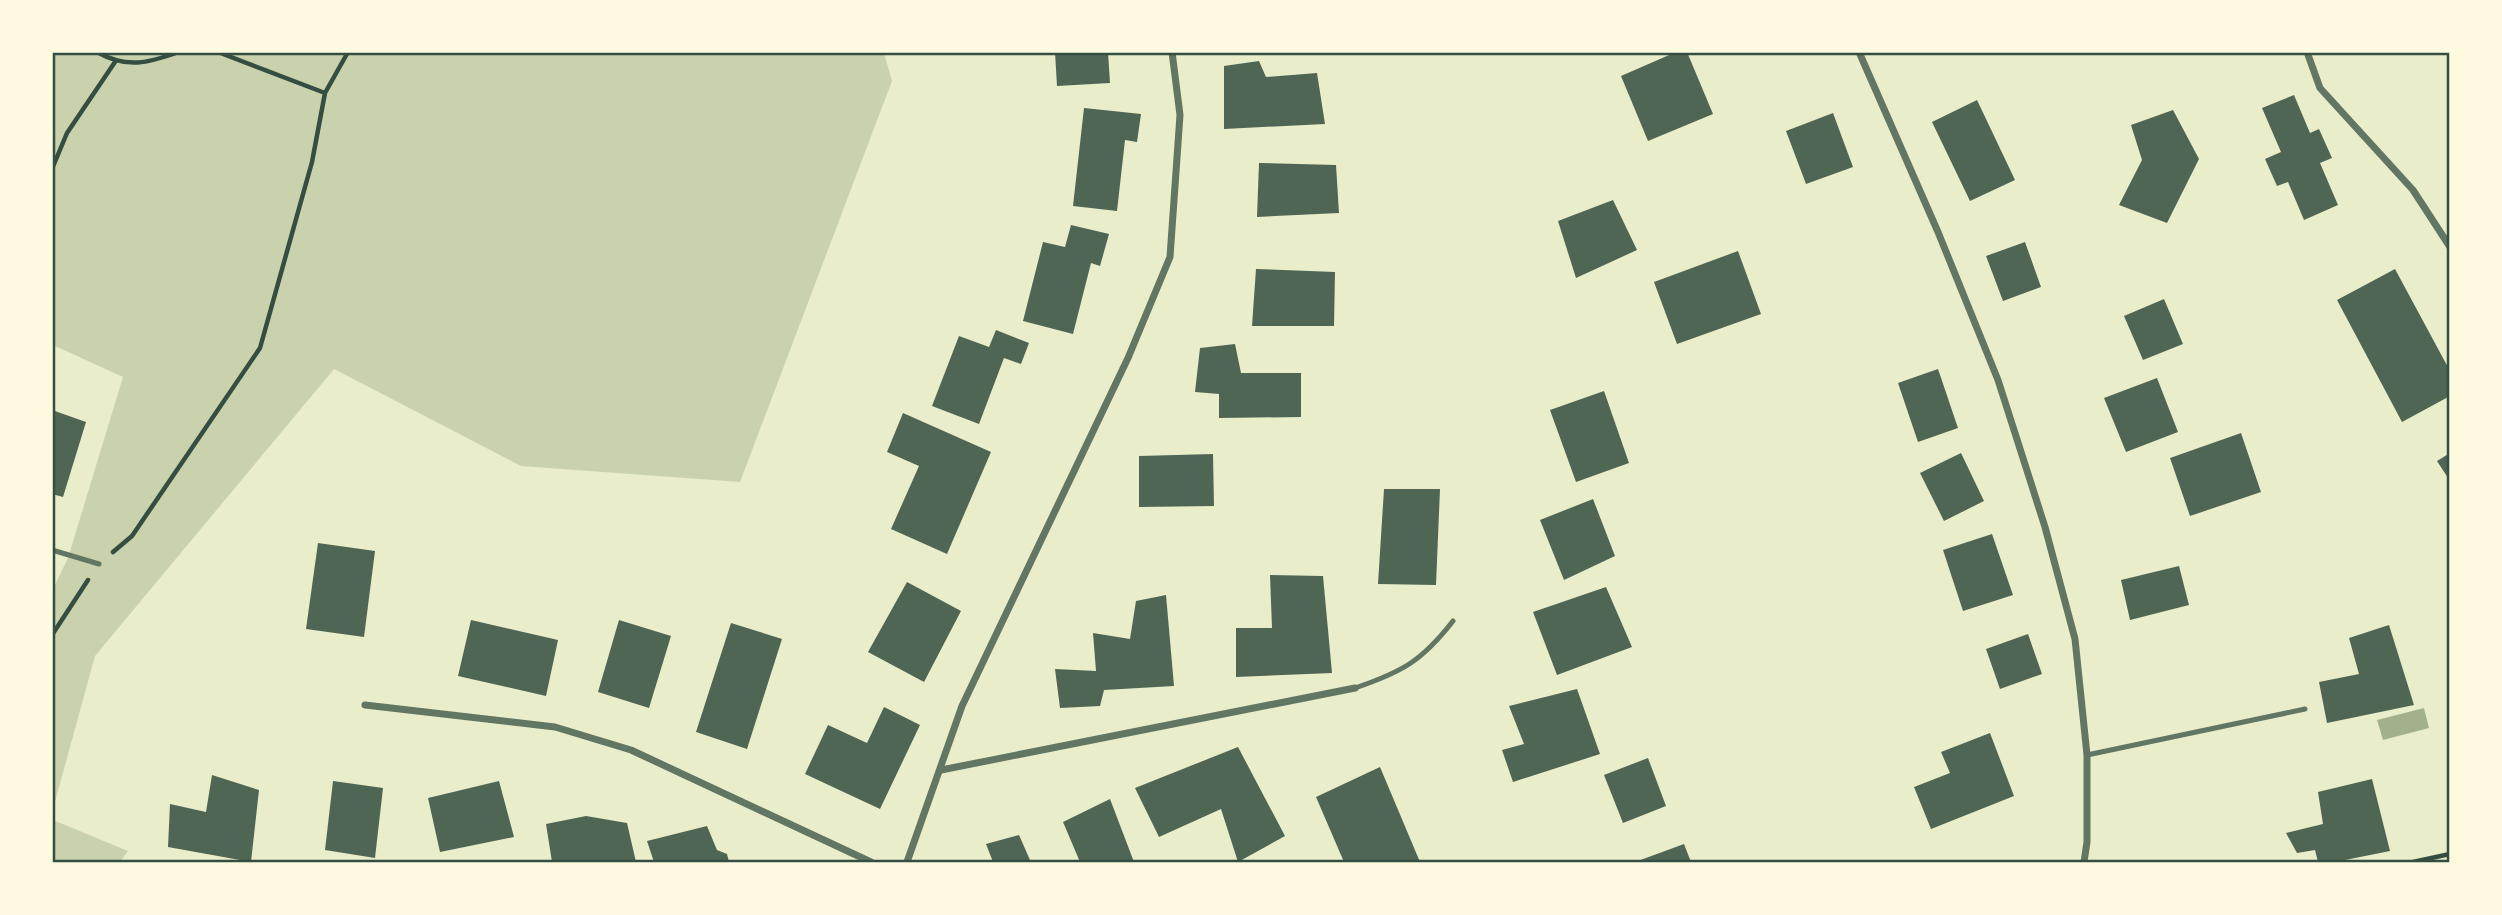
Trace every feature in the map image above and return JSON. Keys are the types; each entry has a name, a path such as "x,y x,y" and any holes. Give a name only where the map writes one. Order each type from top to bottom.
{"street":[{"path":"907,863 962,706 1128,358 1170,257 1180,115 1172,52"},
{"path":"1859,52 1938,232 2002,392 2045,527 2076,639 2087,755 2087,842 2084,863"},
{"path":"2307,52 2320,88 2413,190 2449,247"},
{"path":"941,770 1354,688"},
{"path":"365,705 555,727 631,750 871,863"}],"lane":[{"path":"52,550 99,564"},
{"path":"1354,688 1412,665 1432,648 1453,621"},
{"path":"2087,755 2305,709"}],"path":[{"path":"97,52 115,62 144,65 179,52"},
{"path":"218,52 325,93"},
{"path":"52,635 99,564 132,536 260,348 312,162 325,93 348,52"},
{"path":"52,169 67,133 115,62"},
{"path":"2413,863 2449,854"}],"shaded area":[{"path":"53,53 884,53 892,81 740,482 521,466 334,369 95,656 53,809 53,589 68,558 123,377 53,345"},
{"path":"2424,708 2429,728 2383,740 2377,720"},
{"path":"52,820 128,851 120,862 53,862"}],"building":[{"path":"1055,52 1108,52 1110,83 1057,86"},
{"path":"1676,52 1687,52 1713,114 1648,141 1621,76"},
{"path":"1259,61 1266,77 1317,73 1325,124 1224,129 1224,66"},
{"path":"2294,95 2310,133 2319,129 2332,158 2320,163 2338,205 2304,220 2288,182 2277,186 2265,159 2281,152 2262,108"},
{"path":"1977,100 2015,180 1970,201 1932,122"},
{"path":"1084,108 1141,114 1137,142 1125,140 1117,211 1073,206"},
{"path":"2173,110 2199,159 2167,223 2119,205 2142,160 2131,125"},
{"path":"1833,113 1853,167 1806,184 1786,131"},
{"path":"1259,163 1336,165 1339,213 1257,217"},
{"path":"1613,200 1637,250 1576,278 1558,221"},
{"path":"1071,225 1109,234 1100,266 1091,263 1073,334 1023,321 1043,242 1065,247"},
{"path":"2025,242 2041,287 2003,301 1986,256"},
{"path":"1738,251 1761,314 1677,344 1654,282"},
{"path":"1256,269 1335,272 1334,326 1252,326"},
{"path":"2395,269 2450,371 2450,396 2402,422 2337,300"},
{"path":"2164,299 2183,344 2143,360 2124,316"},
{"path":"996,330 1029,343 1021,364 1004,358 979,424 932,406 959,336 989,347"},
{"path":"1235,344 1241,373 1301,373 1301,417 1219,418 1219,394 1195,392 1200,348"},
{"path":"1938,369 1958,428 1918,442 1898,383"},
{"path":"2157,378 2178,432 2126,452 2104,398"},
{"path":"1604,391 1629,463 1576,482 1550,410"},
{"path":"52,410 86,422 63,497 52,494"},
{"path":"903,413 991,452 947,554 891,529 919,466 887,452"},
{"path":"2241,433 2261,492 2190,516 2170,458"},
{"path":"1961,453 1984,501 1944,521 1920,473"},
{"path":"2450,453 2450,481 2437,461"},
{"path":"1213,454 1214,506 1139,507 1139,456"},
{"path":"1384,489 1440,489 1436,585 1378,584"},
{"path":"1593,499 1615,556 1564,580 1540,520"},
{"path":"1992,534 2013,595 1963,611 1943,550"},
{"path":"318,543 375,551 364,637 306,629"},
{"path":"2179,566 2189,605 2130,620 2121,580"},
{"path":"1270,575 1323,576 1332,673 1236,677 1236,628 1272,628"},
{"path":"907,582 961,611 924,682 868,652"},
{"path":"1606,587 1632,647 1557,675 1533,612"},
{"path":"1166,595 1174,686 1104,690 1100,706 1060,708 1055,669 1096,671 1093,633 1130,639 1136,601"},
{"path":"471,620 558,640 546,696 458,676"},
{"path":"619,620 671,636 649,708 598,692"},
{"path":"731,623 782,639 747,749 696,732"},
{"path":"2389,625 2414,705 2327,723 2319,682 2359,674 2349,638"},
{"path":"2028,634 2042,674 2000,689 1986,649"},
{"path":"1577,689 1600,754 1513,782 1502,750 1524,744 1509,706"},
{"path":"884,707 920,725 880,809 805,774 828,725 867,743"},
{"path":"1990,733 2014,796 1931,829 1914,787 1950,773 1941,752"},
{"path":"1238,747 1285,836 1238,862 1221,809 1159,837 1135,788"},
{"path":"1648,758 1666,806 1623,823 1604,775"},
{"path":"1380,767 1420,862 1344,862 1316,797"},
{"path":"212,775 259,790 251,862 168,847 170,804 206,812"},
{"path":"2372,779 2390,851 2335,862 2318,862 2315,850 2297,853 2286,833 2323,824 2318,792"},
{"path":"333,781 383,788 375,858 325,850"},
{"path":"499,781 514,837 440,852 428,798"},
{"path":"1110,799 1134,862 1080,862 1063,822"},
{"path":"586,816 627,823 636,862 552,862 546,824"},
{"path":"707,826 717,850 727,854 729,862 654,862 647,841"},
{"path":"1019,835 1030,860 993,862 986,844"},
{"path":"1684,844 1691,862 1635,862"}]}
